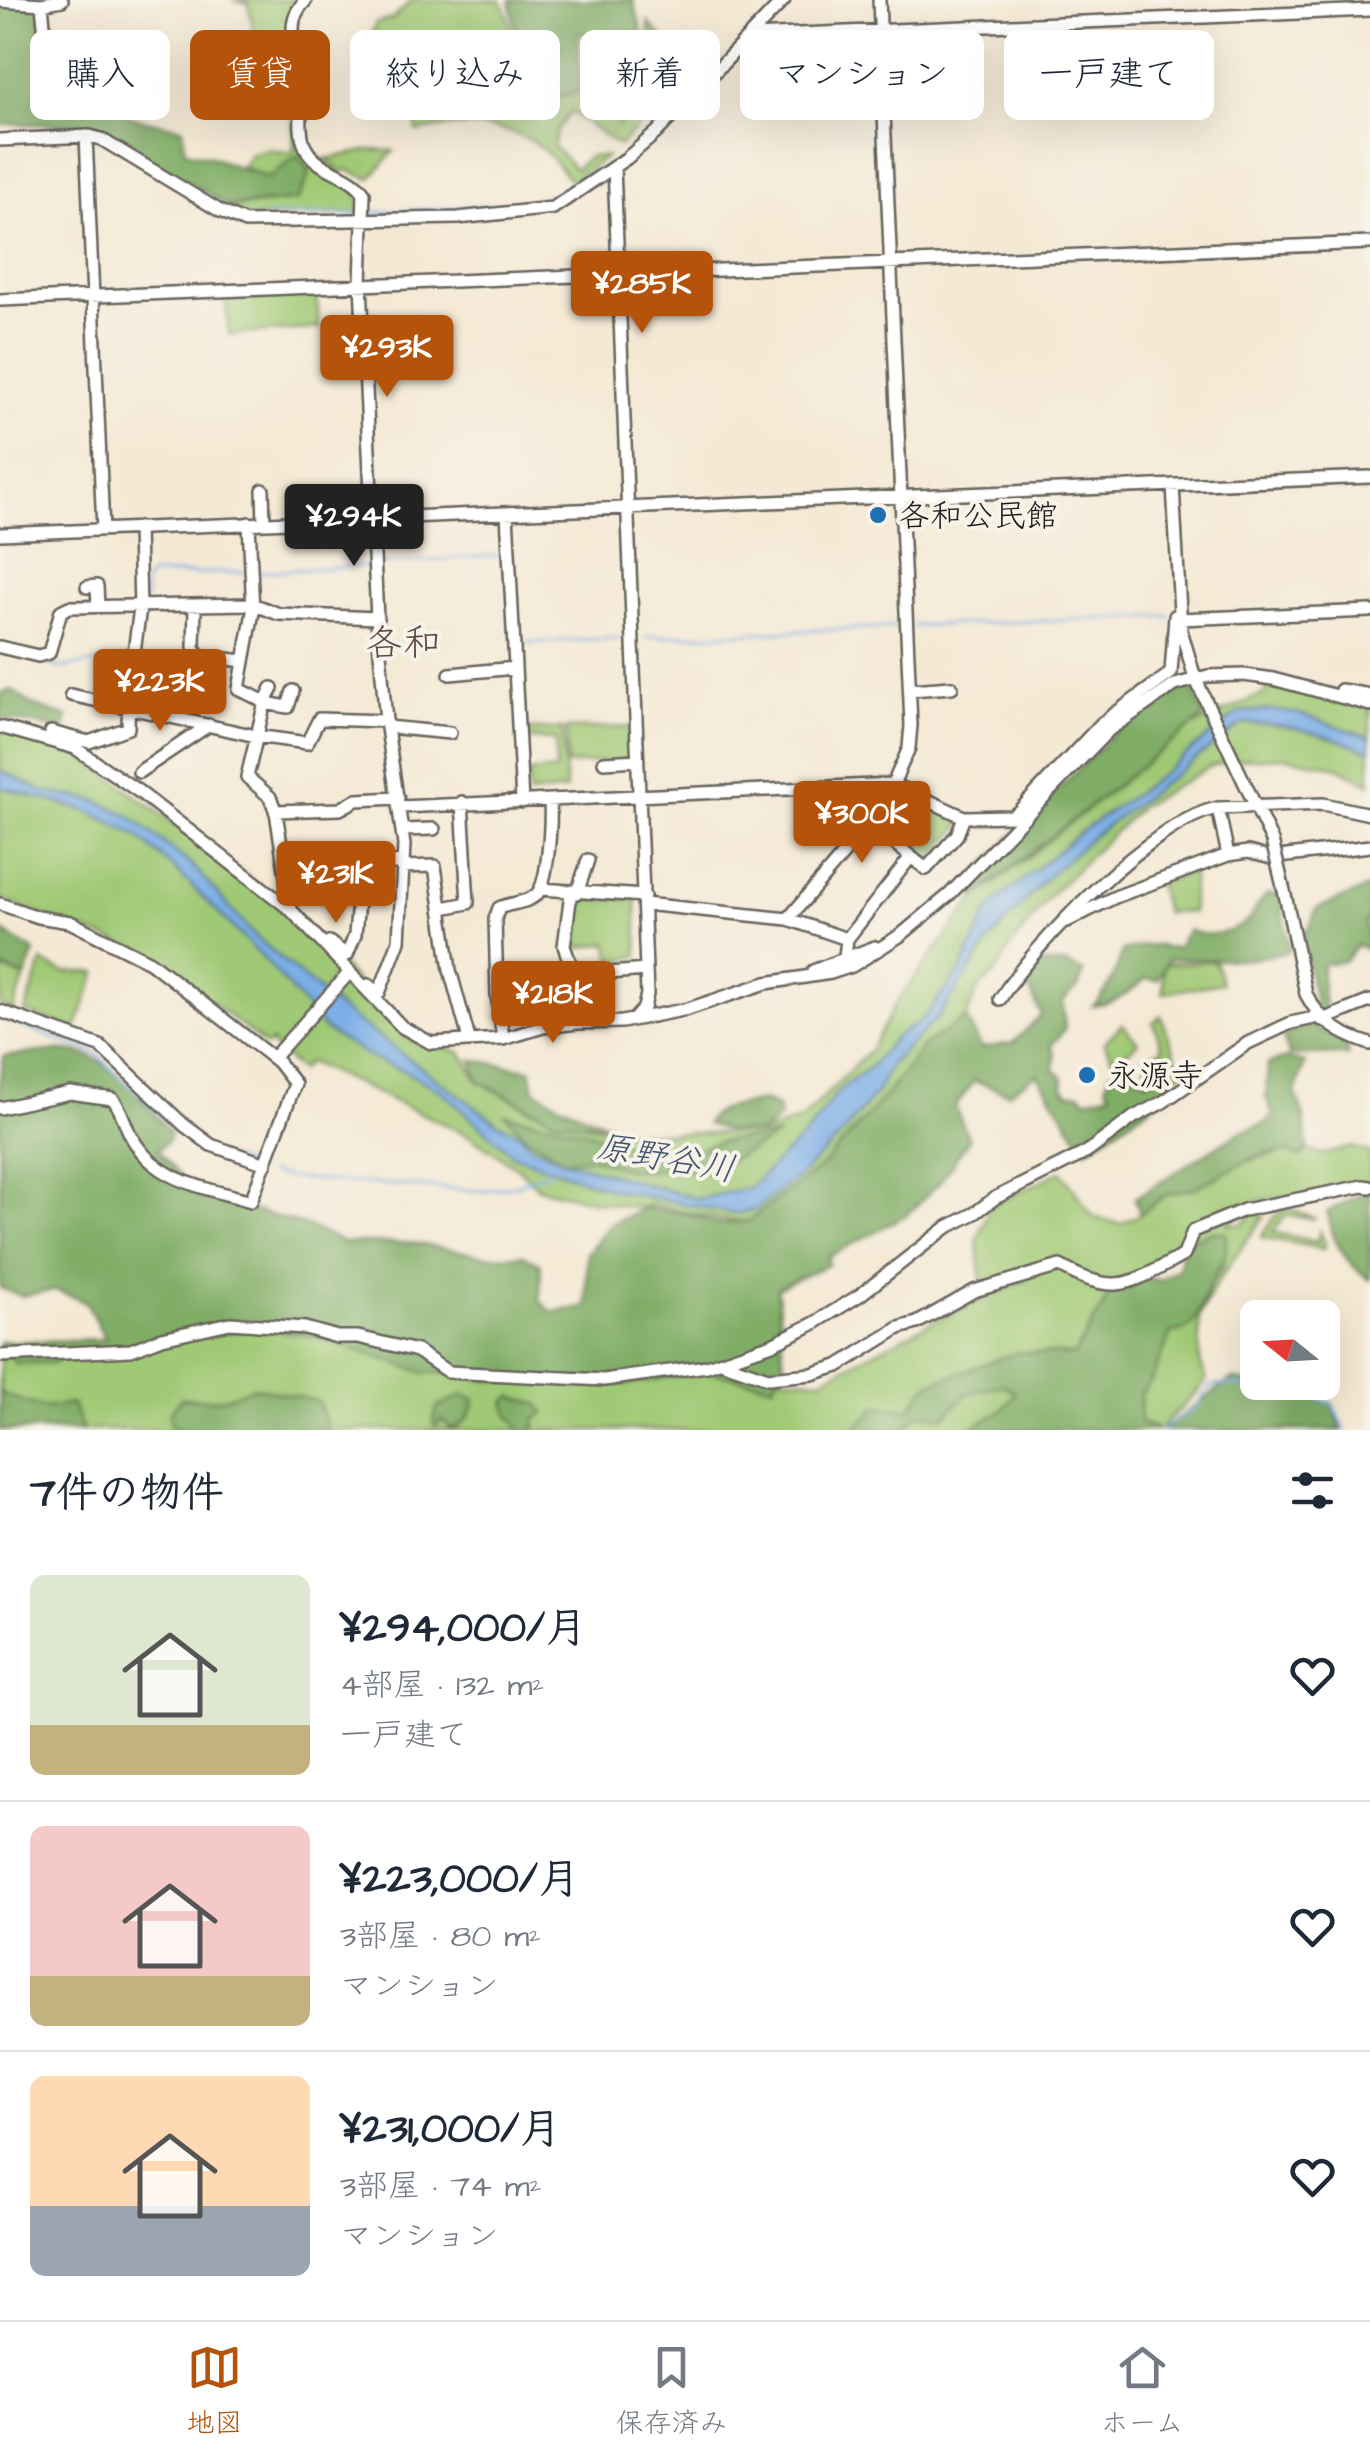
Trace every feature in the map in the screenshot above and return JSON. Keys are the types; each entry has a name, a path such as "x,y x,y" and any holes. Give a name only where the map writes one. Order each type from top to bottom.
{"street":[{"path":"0,1 42,4 62,0"},
{"path":"273,1058 354,971 379,993 399,940 402,865 403,830 377,618 361,284 364,193 359,185 318,163 306,150 302,134 303,70 293,29 295,15 306,0"},
{"path":"755,30 784,0"},
{"path":"879,0 880,30"},
{"path":"42,4 44,30"},
{"path":"903,30 1370,10"},
{"path":"0,140 86,136 100,139 244,222 458,218 553,208 656,133 740,45"},
{"path":"788,920 869,824 911,738 884,120"},
{"path":"86,136 103,530"},
{"path":"614,167 647,997 635,1018"},
{"path":"0,300 1370,243"},
{"path":"0,534 1370,476"},
{"path":"1173,485 1179,620 1196,680 1272,842 1306,994 1320,1019 1341,1033 1370,1044"},
{"path":"263,490 264,523"},
{"path":"508,512 522,802"},
{"path":"249,524 252,604 239,689 265,702 288,707 293,692"},
{"path":"32,734 45,731 89,742 128,728 140,608 138,528"},
{"path":"87,587 97,586 98,606"},
{"path":"0,647 44,655 50,652 62,611 68,607 252,604 279,614 377,618"},
{"path":"1018,812 1102,723 1171,672 1178,605"},
{"path":"195,607 194,646 198,656 244,661"},
{"path":"1179,620 1370,612"},
{"path":"135,658 171,668"},
{"path":"450,674 516,668"},
{"path":"0,726 76,748 96,761 291,910 346,976 402,1027 431,1043 503,1040 543,1027 622,1022 668,1013 766,983 830,974 852,966 894,940 949,895 1110,730 1176,685 1244,676 1298,680 1370,695"},
{"path":"1273,679 1370,705"},
{"path":"910,690 952,687"},
{"path":"272,688 247,777 270,797 275,811 291,910"},
{"path":"71,695 256,736 307,743 319,719 450,733"},
{"path":"139,772 209,724"},
{"path":"275,811 340,809 356,800 522,802 887,784 964,817 1012,816 1088,754"},
{"path":"604,762 638,760"},
{"path":"1000,999 1018,971 1136,853 1183,821 1252,799 1324,804 1370,814"},
{"path":"503,1040 495,918 498,908 534,898 541,889 550,801"},
{"path":"444,908 468,903 462,802"},
{"path":"930,802 894,843 926,870 958,835 964,817"},
{"path":"1218,808 1228,855"},
{"path":"403,830 434,829"},
{"path":"1067,921 1114,897 1228,855 1248,852 1271,858 1370,846"},
{"path":"845,957 847,939 910,858"},
{"path":"574,974 564,946 574,893 588,860"},
{"path":"313,932 347,955 355,935 361,866 435,866 450,970 469,1039"},
{"path":"541,889 788,920 847,939"},
{"path":"0,904 38,917 70,922 125,947 189,990 273,1058 295,1084 251,1201 178,1181 148,1160 132,1139 116,1102 100,1095 70,1093 0,1108"},
{"path":"796,978 894,940"},
{"path":"498,982 646,970"},
{"path":"647,997 668,1013"},
{"path":"0,1356 131,1350 162,1338 230,1323 305,1328 337,1337 358,1337 417,1351 448,1372 616,1380 721,1362 814,1324 860,1295 946,1228 1087,1152 1248,1043 1291,1023 1320,1019 1370,1001"},
{"path":"0,1011 100,1046 211,1145 266,1164"},
{"path":"721,1362 768,1378 812,1374 838,1366 898,1328 917,1323 974,1291 1060,1266 1090,1283 1129,1284 1184,1255 1194,1231 1244,1210 1370,1187"}],"green space":[{"path":"232,0 298,0 289,30 253,30 248,3"},
{"path":"412,0 501,0 512,30 373,30 376,23 393,19"},
{"path":"510,0 633,0 641,30 580,30 580,92 560,96 560,30 516,30"},
{"path":"0,2 42,4 41,30 30,30 30,120 146,120 183,128 185,151 268,178 298,155 310,173 298,200 228,206 91,125 0,124"},
{"path":"580,92 580,118 571,112 558,129 553,146 575,169 589,156 606,157 571,181 538,146 520,135 460,126 417,132 415,120 560,120 560,97"},
{"path":"293,120 301,120 300,145 338,172 336,165 325,159 370,150 394,151 370,179 345,169 339,177 356,191 360,213 244,218 228,208 297,200 310,170 299,158 269,178 242,167 250,154 267,149 291,153"},
{"path":"582,120 618,120 619,124 624,120 646,120 619,146"},
{"path":"317,294 319,328 229,335 225,296"},
{"path":"1263,681 1370,704 1370,784 1338,767 1285,757 1242,759 1211,766 1140,807 1054,891 994,975 978,989 966,1018 924,1045 888,1093 821,1167 748,1221 652,1205 639,1208 592,1201 539,1188 518,1168 468,1135 309,1062 300,1070 271,1045 273,1041 266,1046 192,987 152,961 110,940 0,898 0,728 68,745 291,910 410,1039 461,1052 478,1081 530,1109 604,1129 761,1133 801,1120 871,1049 896,1003 973,901 1189,728 1268,692"},
{"path":"1192,686 1204,717 974,897 962,887 1116,731 1178,690"},
{"path":"12,690 32,705 68,717 65,730 0,718 0,694"},
{"path":"630,727 631,760 567,765 566,729"},
{"path":"562,729 566,790 529,795 528,773 556,770 555,740 527,739 527,730"},
{"path":"931,804 961,819 960,827 926,867 896,843"},
{"path":"1192,872 1192,912 1165,913 1158,883"},
{"path":"1370,887 1370,919 1366,923 1370,951 1357,945 1345,961 1322,964 1327,1013 1316,1007 1301,936 1310,927 1316,909"},
{"path":"1268,894 1280,895 1290,951 1252,959 1169,959 1158,980 1145,979 1115,1000 1093,1006 1111,981 1122,951 1146,945 1176,948 1188,930 1211,934 1236,928 1249,919"},
{"path":"636,898 638,956 613,963 608,943 578,948 578,900"},
{"path":"0,930 35,952 25,977 0,967"},
{"path":"1215,961 1222,983 1163,993 1164,964"},
{"path":"42,962 63,972 97,972 76,1029 25,1012"},
{"path":"1042,964 1066,964 1084,972 1078,987 1063,1001 1065,1029 1051,1046 1055,1053 1054,1070 1063,1077 1068,1093 1081,1093 1086,1099 1111,1093 1106,1085 1111,1071 1135,1074 1147,1082 1154,1074 1166,1074 1179,1087 1086,1150 1037,1074 1008,1093 974,1081 955,1107 969,1139 940,1182 908,1214 828,1257 828,1265 777,1288 784,1366 773,1385 705,1371 626,1384 487,1380 425,1373 306,1333 266,1327 194,1336 127,1352 72,1352 52,1363 16,1363 7,1353 0,1359 0,1342 105,1339 86,1302 56,1290 21,1296 0,1288 0,1080 4,1056 67,1051 103,1064 127,1084 170,1132 169,1139 158,1150 195,1194 305,1225 345,1243 412,1243 488,1256 523,1255 541,1264 540,1301 552,1312 586,1307 587,1253 610,1224 645,1208 721,1224 748,1221 821,1167 888,1093 924,1045 966,1018 982,1048 1013,1043 1041,1015 1029,988 1029,970"},
{"path":"2,969 25,977 13,1011 0,1006"},
{"path":"1161,1016 1182,1073 1170,1081 1166,1074 1154,1074 1147,1082 1145,1057 1163,1049 1153,1022"},
{"path":"1122,1024 1138,1042 1115,1063 1104,1043"},
{"path":"1298,1026 1312,1026 1348,1045 1348,1056 1289,1055 1283,1038"},
{"path":"1286,1058 1305,1063 1295,1092 1304,1116 1308,1150 1300,1157 1286,1151 1256,1156 1195,1188 1165,1195 1140,1214 1135,1198 1238,1133 1266,1123 1273,1115 1266,1097 1268,1064"},
{"path":"472,1060 530,1069 534,1089 608,1125 555,1120 478,1081"},
{"path":"763,1101 777,1107 780,1117 761,1133 729,1131 706,1124 723,1109"},
{"path":"505,1114 583,1130 662,1157 667,1170 630,1170 592,1158 563,1160 523,1134"},
{"path":"779,1135 707,1172 675,1170 708,1145"},
{"path":"1352,1147 1370,1153 1370,1182 1291,1199 1255,1201 1228,1224 1241,1224 1255,1213 1264,1216 1218,1281 1199,1317 1211,1282 1222,1266 1225,1233 1212,1231 1184,1242 1138,1278 1052,1430 0,1430 0,1347 122,1340 221,1326 644,1381 720,1369 820,1380 938,1319 1029,1279 982,1282 977,1240 990,1207 1061,1171 1093,1217 1120,1224 1172,1190 1217,1178 1234,1165 1286,1151 1300,1157 1308,1150 1325,1154"},
{"path":"1370,1189 1370,1280 1341,1250 1327,1212"},
{"path":"1289,1209 1316,1219 1284,1216 1273,1232 1317,1242 1320,1231 1323,1249 1261,1237 1276,1214"},
{"path":"1213,1231 1226,1233 1222,1261 1197,1317 1188,1328 1171,1333 1151,1381 1140,1395 1140,1422 1156,1430 967,1430 1011,1400 1015,1393 1004,1385 968,1393 944,1417 918,1414 904,1430 853,1430 877,1406 909,1409 928,1384 1018,1352 1074,1355 1112,1290 1129,1289 1141,1277 1159,1280 1178,1269 1184,1242"},
{"path":"1199,1317 1200,1361 1206,1380 1160,1430 1140,1422 1140,1395 1151,1381 1171,1332"},
{"path":"1232,1379 1240,1381 1240,1400 1332,1403 1342,1430 1162,1430"},
{"path":"255,1387 318,1401 328,1430 173,1430 169,1414 181,1398 221,1399"},
{"path":"0,1389 4,1395 45,1408 72,1404 83,1430 0,1430"},
{"path":"463,1395 475,1400 465,1421 452,1429 442,1420 437,1426 433,1424 437,1407"},
{"path":"512,1396 538,1404 545,1413 535,1419 532,1430 519,1430 510,1418 505,1402"}],"water":[{"path":"1273,710 1300,714 1370,737 1370,751 1307,731 1242,724 1092,837 1046,878 989,942 940,1015 891,1064 875,1095 839,1138 755,1210 734,1214 610,1189 513,1155 444,1093 373,1059 325,1030 266,961 136,835 90,812 0,787 0,770 45,792 95,800 129,815 194,867 255,936 340,1009 498,1123 519,1133 532,1146 563,1160 698,1199 749,1188 809,1131 838,1091 870,1067 894,1038 922,1020 961,970 988,912 1002,897 1239,712"}],"waterway":[{"path":"643,137 660,120"},
{"path":"61,132 88,129 102,134"},
{"path":"368,213 526,203 549,196 601,169"},
{"path":"268,216 360,213"},
{"path":"380,564 502,555"},
{"path":"257,572 366,566"},
{"path":"146,601 145,581 151,575 245,572"},
{"path":"913,626 1171,616"},
{"path":"645,637 900,627"},
{"path":"519,640 524,643 620,638"},
{"path":"36,661 61,668 127,658"},
{"path":"0,1018 95,1053 178,1131 209,1152 257,1169"},
{"path":"269,1173 290,1178 484,1191 516,1185 551,1170"},
{"path":"1161,1430 1196,1407 1210,1386 1226,1385 1272,1389 1332,1403 1346,1430"}],"place":[{"name":"各和公民館","path":"878,515"},
{"name":"永源寺","path":"1087,1075"}],"district":[{"name":"各和","path":"403,642"}],"water label":[{"name":"原野谷川","path":"666,1157"}]}
